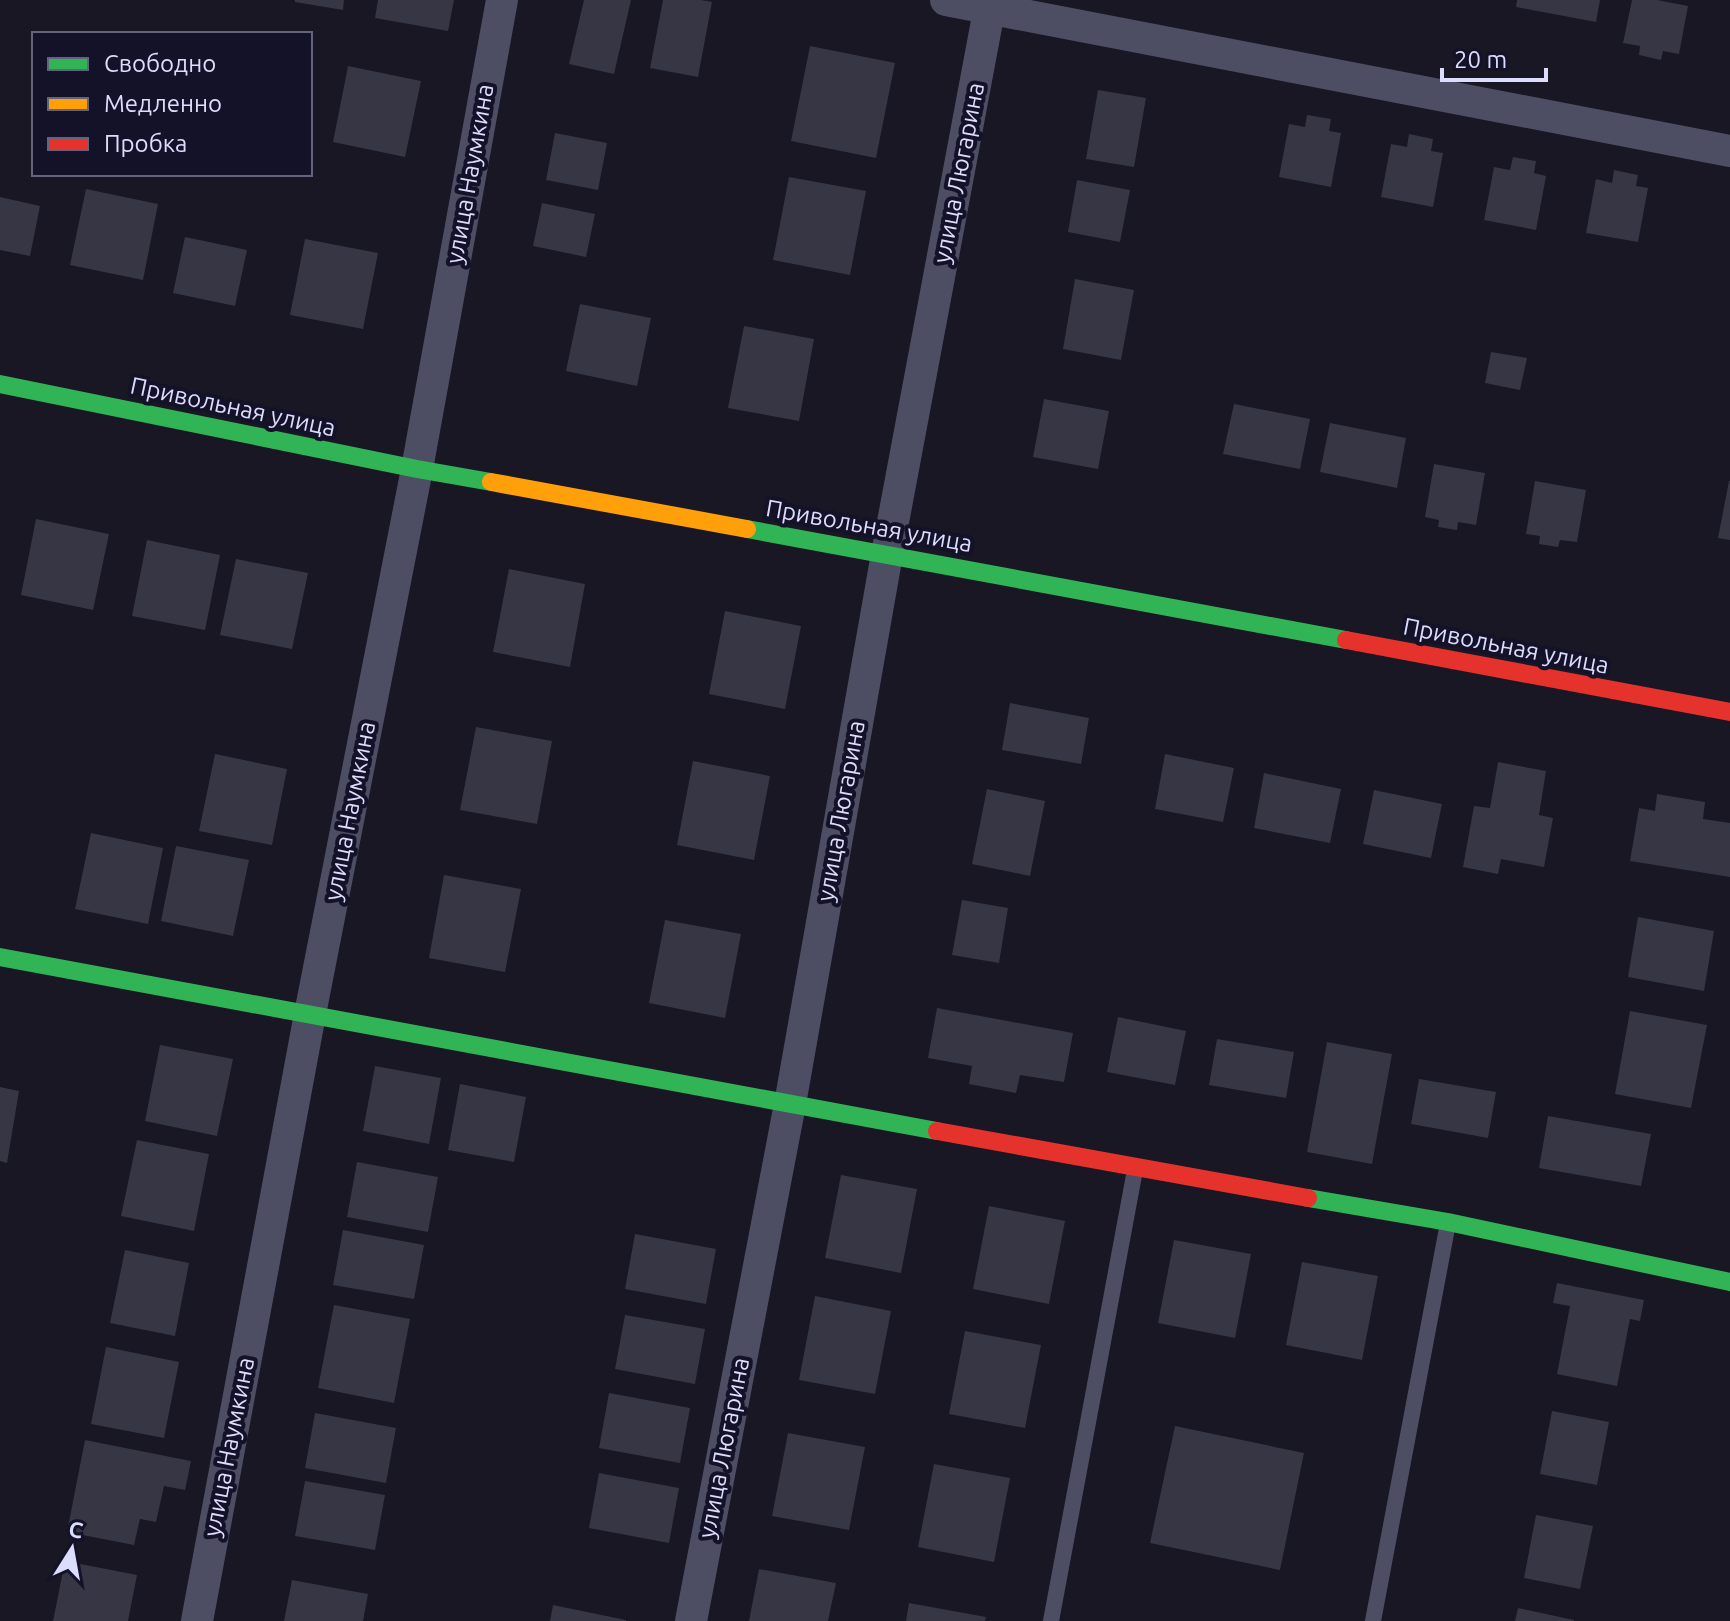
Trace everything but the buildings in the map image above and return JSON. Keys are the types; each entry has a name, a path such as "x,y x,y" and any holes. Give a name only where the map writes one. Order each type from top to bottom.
{"street":[{"name":"улица Наумкина","path":"197,1621 310,1014 417,469 502,0"},
{"path":"946,0 991,4 1730,151"},
{"name":"улица Люгарина","path":"691,1621 790,1104 887,554 991,4"},
{"name":"Привольная улица","path":"0,384 417,469 1730,712"},
{"path":"0,957 1136,1168 1448,1222 1730,1282"}],"lane":[{"path":"1051,1621 1136,1168"},
{"path":"1373,1621 1448,1222"}],"traffic: fast":[{"path":"0,384 491,482"},
{"path":"747,529 1346,640"},
{"path":"0,957 937,1131"},
{"path":"1308,1198 1448,1222 1730,1282"}],"traffic: slow":[{"path":"491,482 747,529"}],"traffic: jam":[{"path":"1346,640 1730,712"},
{"path":"937,1131 1308,1198"}]}
